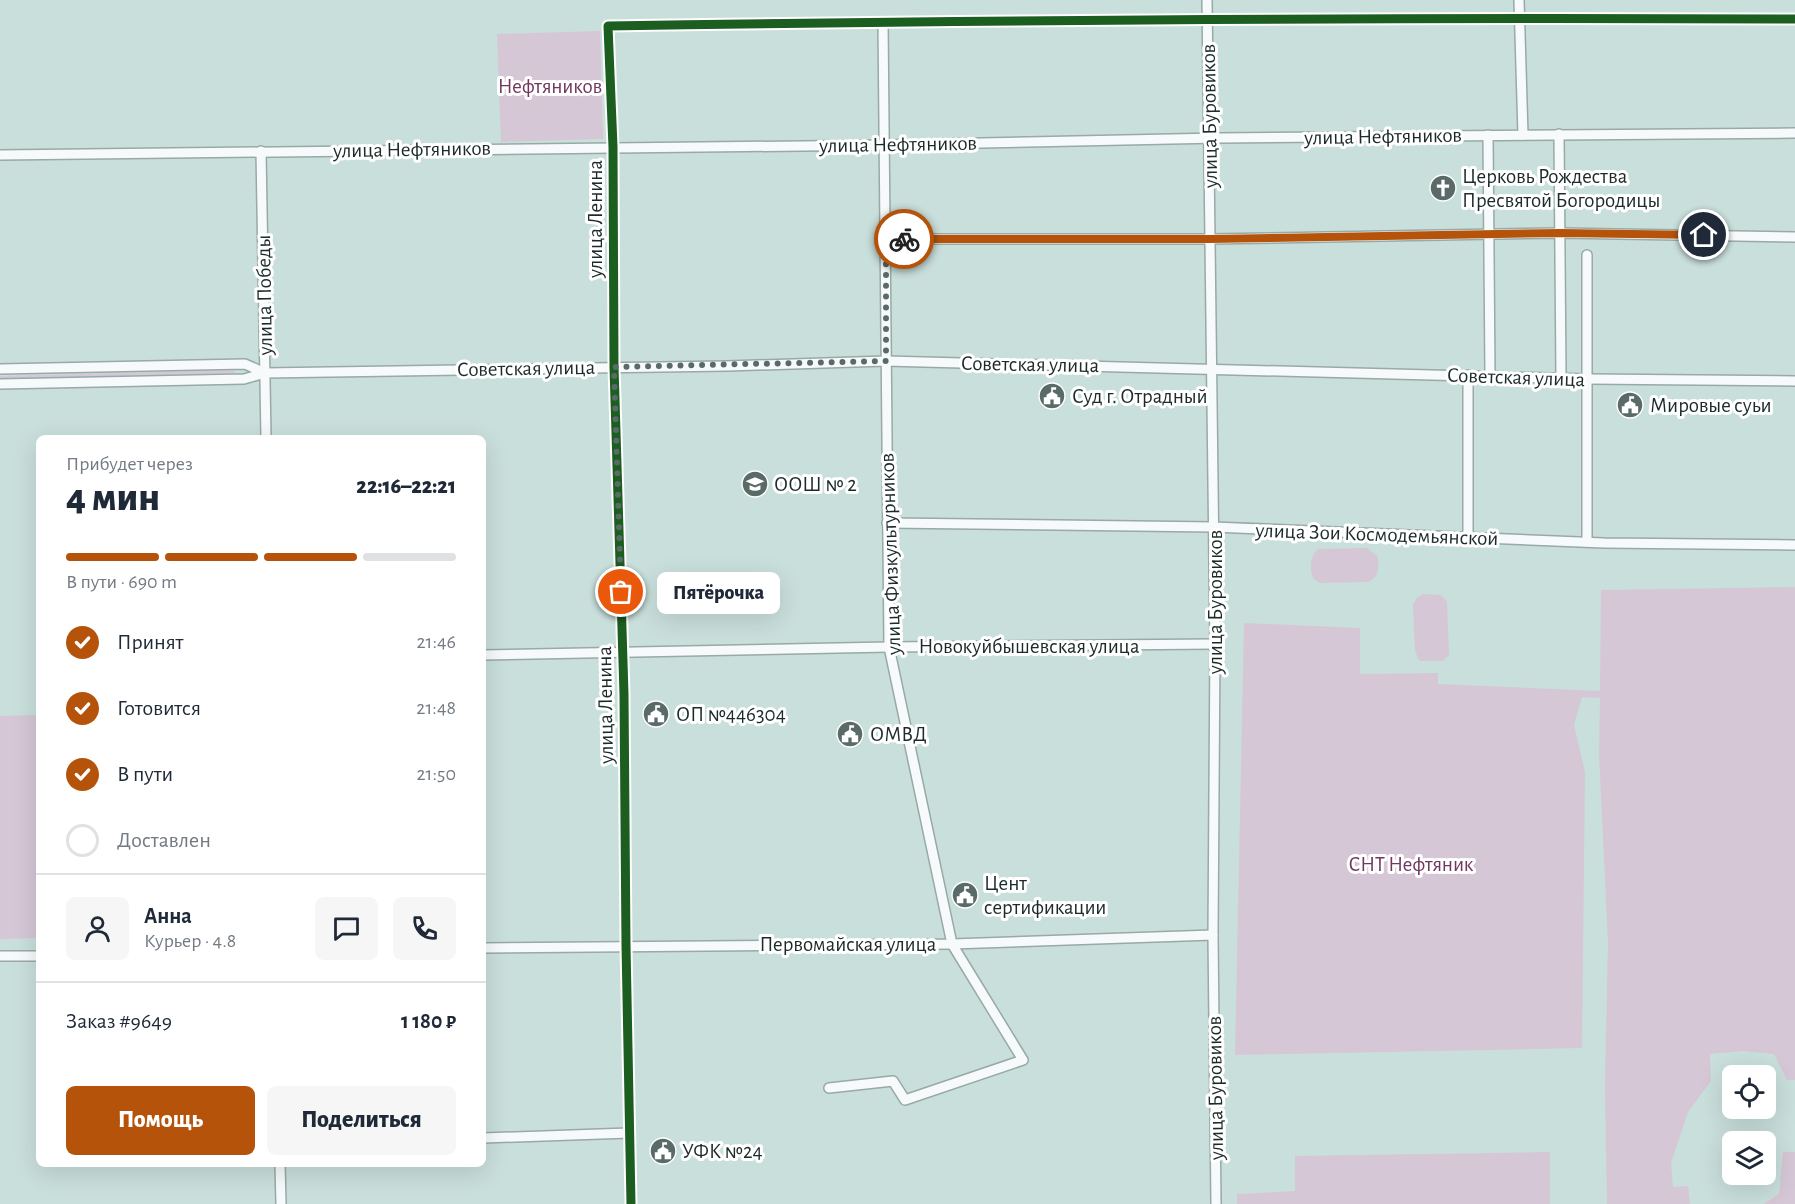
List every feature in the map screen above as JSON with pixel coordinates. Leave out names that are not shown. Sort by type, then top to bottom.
[{"type":"street","name":"улица Буровиков","points":[[1208,0],[1215,644],[1213,934],[1216,1204]]},
{"type":"street","points":[[1519,0],[1523,135]]},
{"type":"street","points":[[883,22],[1519,18],[1795,19]]},
{"type":"street","name":"улица Ленина","points":[[631,1204],[622,653],[614,367],[613,147],[608,26],[883,22]]},
{"type":"street","name":"улица Физкультурников","points":[[829,1088],[893,1081],[905,1100],[1023,1060],[952,944],[889,647],[883,22]]},
{"type":"street","name":"улица Нефтяников","points":[[0,155],[885,145],[1209,138],[1795,133]]},
{"type":"street","points":[[1559,134],[1561,378]]},
{"type":"street","points":[[1488,135],[1490,376]]},
{"type":"street","name":"улица Победы","points":[[261,151],[266,435]]},
{"type":"street","points":[[886,239],[1210,239],[1560,233],[1795,237]]},
{"type":"street","points":[[1587,255],[1589,379],[1587,542]]},
{"type":"street","name":"Советская улица","points":[[0,384],[244,379],[265,373],[886,361],[1589,379],[1795,381]]},
{"type":"street","name":"Советская улица","points":[[0,369],[245,364],[265,373]]},
{"type":"street","points":[[1468,375],[1468,537]]},
{"type":"street","name":"улица Зои Космодемьянской","points":[[887,523],[1214,527],[1587,542],[1795,545]]},
{"type":"street","name":"Новокуйбышевская улица","points":[[486,654],[1215,644]]},
{"type":"street","name":"Первомайская улица","points":[[486,948],[952,944],[1213,934]]},
{"type":"street","points":[[0,956],[36,956]]},
{"type":"street","points":[[486,1138],[629,1133]]},
{"type":"street","points":[[280,1167],[281,1204]]},
{"type":"green space","name":"Нефтяников","points":[[600,31],[603,139],[501,142],[497,34]]},
{"type":"green space","points":[[235,370],[235,373],[0,379],[0,376]]},
{"type":"green space","points":[[1367,548],[1378,557],[1377,572],[1371,580],[1319,583],[1313,578],[1311,563],[1318,549]]},
{"type":"green space","name":"СНТ Нефтяник","points":[[1795,587],[1795,1080],[1787,1080],[1774,1054],[1743,1051],[1710,1054],[1711,1081],[1688,1112],[1671,1163],[1673,1187],[1688,1186],[1690,1204],[1607,1204],[1605,1085],[1608,942],[1599,753],[1600,698],[1582,697],[1574,725],[1585,772],[1582,1048],[1235,1055],[1244,623],[1360,628],[1360,674],[1438,673],[1438,684],[1600,691],[1601,590]]},
{"type":"green space","points":[[1423,594],[1441,595],[1447,602],[1449,655],[1443,661],[1421,661],[1415,650],[1413,604]]},
{"type":"green space","points":[[36,715],[36,938],[0,939],[0,716]]},
{"type":"green space","points":[[1550,1152],[1550,1204],[1237,1204],[1237,1194],[1295,1191],[1295,1156]]},
{"type":"green space","points":[[1783,1152],[1795,1152],[1795,1204],[1764,1204],[1779,1194]]},
{"type":"cycle path","points":[[631,1204],[624,694],[614,367],[613,147],[608,26],[1498,18],[1795,19]]},
{"type":"way so far","points":[[621,592],[614,367],[886,361],[886,239],[904,239]]},
{"type":"place","name":"Церковь Рождества Пресвятой Богородицы","points":[[1443,188]]},
{"type":"place","name":"Суд г. Отрадный","points":[[1052,396]]},
{"type":"place","name":"Мировые суьи","points":[[1630,405]]},
{"type":"place","name":"ООШ № 2","points":[[755,484]]},
{"type":"place","name":"Пятёрочка","points":[[621,592]]},
{"type":"place","name":"ОП №446304","points":[[656,714]]},
{"type":"place","name":"ОМВД","points":[[850,734]]},
{"type":"place","name":"Цент сертификации","points":[[965,895]]},
{"type":"place","name":"УФК №24","points":[[663,1151]]},
{"type":"route","points":[[904,239],[1210,239],[1560,233],[1704,235]]}]
